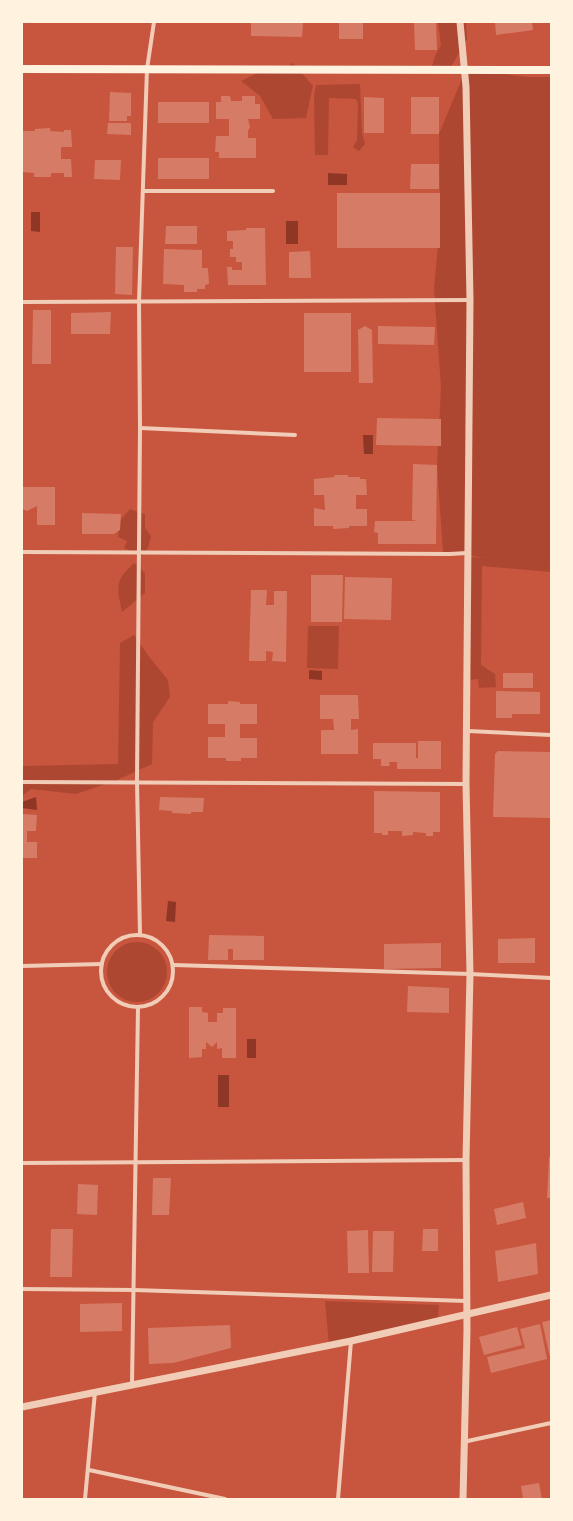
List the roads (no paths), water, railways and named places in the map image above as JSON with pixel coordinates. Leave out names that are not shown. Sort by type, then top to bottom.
[{"type":"main road","points":[[22,70],[551,70]]},
{"type":"street","points":[[140,935],[137,781],[140,428],[139,301],[147,69],[154,22]]},
{"type":"street","points":[[460,22],[466,69],[470,300],[468,731],[466,784],[470,974],[466,1160],[466,1313],[463,1499]]},
{"type":"street","points":[[143,191],[273,191]]},
{"type":"street","points":[[22,302],[470,300]]},
{"type":"street","points":[[140,428],[295,435]]},
{"type":"street","points":[[22,552],[468,553]]},
{"type":"street","points":[[468,731],[551,735]]},
{"type":"street","points":[[22,782],[137,781],[466,784]]},
{"type":"street","points":[[131,935],[140,935],[154,938],[163,945],[170,954],[174,965],[173,978],[161,999],[150,1005],[138,1008],[127,1006],[118,1002],[110,995],[104,986],[101,975],[105,954],[112,946],[121,939],[131,935]]},
{"type":"street","points":[[22,966],[102,964]]},
{"type":"street","points":[[174,965],[470,974],[551,978]]},
{"type":"street","points":[[132,1383],[138,1008]]},
{"type":"street","points":[[22,1163],[466,1160]]},
{"type":"street","points":[[22,1289],[134,1290],[466,1301]]},
{"type":"street","points":[[22,1407],[132,1383],[351,1341],[551,1294]]},
{"type":"street","points":[[338,1499],[351,1341]]},
{"type":"street","points":[[85,1499],[89,1470],[95,1392]]},
{"type":"street","points":[[463,1442],[551,1423]]},
{"type":"street","points":[[89,1470],[225,1499]]}]
